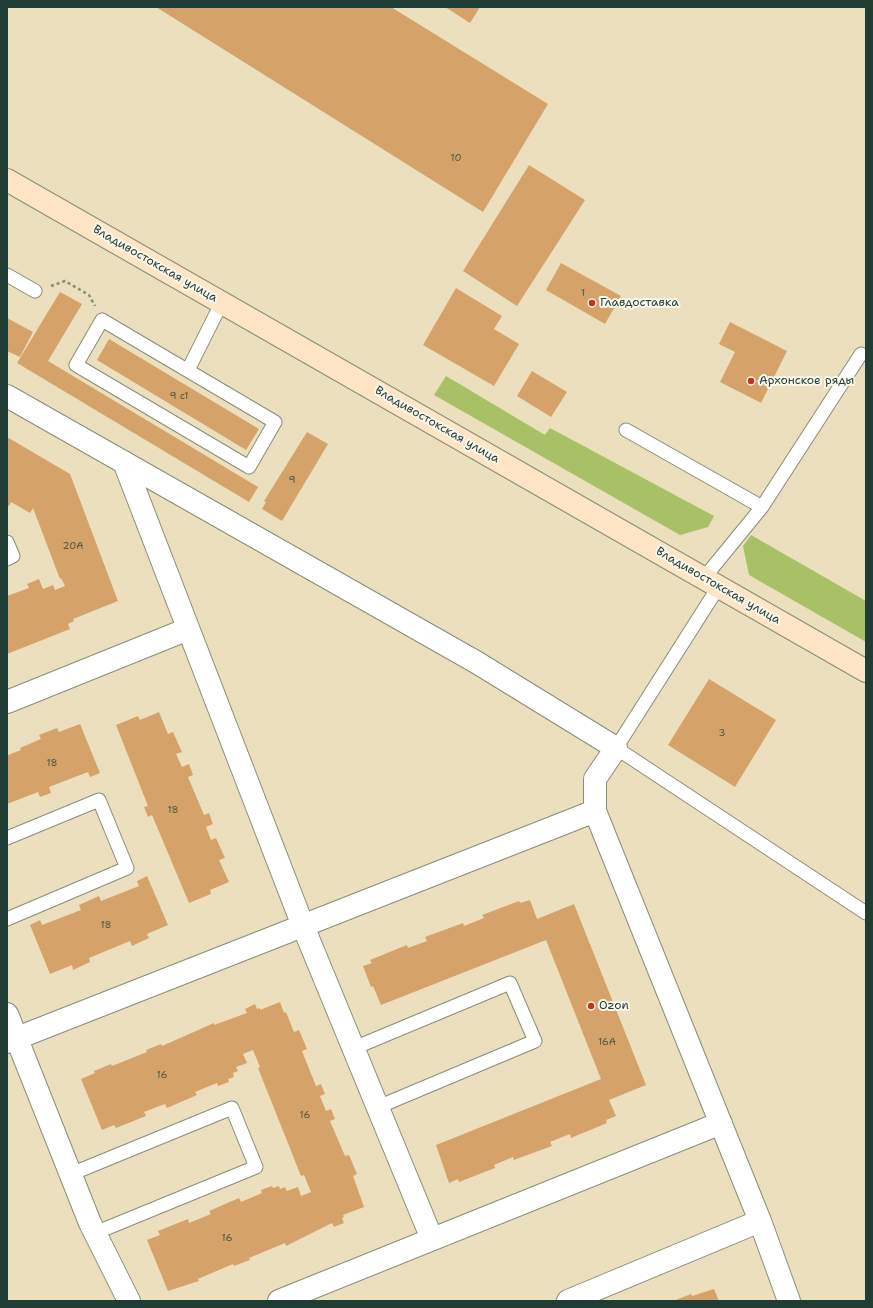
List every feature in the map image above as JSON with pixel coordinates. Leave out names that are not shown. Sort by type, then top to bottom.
[{"type":"main road","name":"Владивостокская улица","points":[[7,180],[866,671]]},
{"type":"street","points":[[7,396],[476,662],[616,748],[595,779],[595,811],[721,1123],[789,1301]]},
{"type":"street","points":[[124,462],[303,926],[432,1239]]},
{"type":"street","points":[[7,702],[188,629]]},
{"type":"street","points":[[12,1040],[595,811]]},
{"type":"street","points":[[7,1014],[12,1040],[96,1233],[129,1301]]},
{"type":"street","points":[[279,1301],[721,1123]]},
{"type":"street","points":[[568,1301],[760,1222]]},
{"type":"lane","points":[[7,275],[35,291]]},
{"type":"lane","points":[[188,370],[222,302]]},
{"type":"lane","points":[[102,320],[188,370],[276,422],[249,467],[76,365],[102,320]]},
{"type":"lane","points":[[861,354],[762,507],[711,582],[616,748],[866,913]]},
{"type":"lane","points":[[626,430],[762,507]]},
{"type":"lane","points":[[7,542],[13,556],[7,558]]},
{"type":"lane","points":[[7,838],[99,800],[127,868],[7,918]]},
{"type":"lane","points":[[354,1048],[510,983],[535,1041],[378,1107]]},
{"type":"lane","points":[[71,1174],[232,1108],[235,1115],[256,1167],[96,1233]]},
{"type":"path","points":[[35,291],[65,281],[89,294],[102,320]]},
{"type":"green space","points":[[446,376],[545,435],[550,428],[714,516],[708,527],[680,535],[434,395]]},
{"type":"green space","points":[[751,535],[866,601],[866,642],[749,575],[743,546]]},
{"type":"building","points":[[156,7],[391,7],[548,104],[483,212]]},
{"type":"building","points":[[445,7],[480,7],[470,23]]},
{"type":"building","points":[[529,165],[585,200],[517,306],[463,271]]},
{"type":"building","points":[[561,263],[621,296],[605,324],[546,290]]},
{"type":"building","points":[[456,288],[502,316],[494,329],[519,344],[494,386],[423,345]]},
{"type":"building","points":[[60,292],[82,304],[48,361],[258,487],[249,502],[17,363]]},
{"type":"building","points":[[7,318],[33,332],[20,357],[7,351]]},
{"type":"building","points":[[730,322],[787,351],[761,403],[720,382],[735,352],[719,344]]},
{"type":"building","points":[[109,339],[259,429],[246,450],[97,360]]},
{"type":"building","points":[[532,371],[567,392],[551,417],[517,396]]},
{"type":"building","points":[[307,432],[328,444],[282,521],[262,509],[266,502],[264,501]]},
{"type":"building","points":[[7,437],[70,474],[118,601],[73,619],[74,621],[68,624],[70,629],[7,654],[7,596],[29,588],[27,584],[39,579],[43,589],[53,585],[55,590],[65,586],[61,578],[60,579],[33,508],[30,513],[11,502],[9,506],[7,505]]},
{"type":"building","points":[[709,679],[776,720],[735,787],[668,745]]},
{"type":"building","points":[[159,712],[168,734],[173,732],[182,752],[176,754],[182,767],[189,764],[193,775],[188,777],[204,815],[209,813],[213,824],[206,827],[211,840],[216,838],[225,858],[219,860],[229,882],[210,890],[211,894],[189,903],[152,815],[148,817],[144,807],[148,806],[116,725],[138,716],[140,720]]},
{"type":"building","points":[[80,724],[100,773],[90,777],[88,772],[49,787],[51,793],[40,797],[38,792],[7,804],[7,752],[8,755],[21,750],[20,748],[41,739],[39,735],[57,728],[59,732]]},
{"type":"building","points":[[147,876],[168,925],[147,934],[149,938],[132,946],[130,941],[89,958],[90,962],[73,970],[72,965],[50,974],[30,925],[40,920],[42,925],[81,910],[79,905],[99,896],[101,901],[139,886],[137,881]]},
{"type":"building","points":[[530,900],[537,919],[574,904],[646,1085],[609,1100],[616,1116],[606,1120],[607,1123],[571,1138],[570,1134],[550,1142],[552,1146],[514,1160],[513,1157],[494,1165],[495,1168],[459,1182],[458,1179],[449,1183],[436,1145],[601,1079],[546,940],[381,1005],[373,986],[371,987],[363,966],[372,963],[370,960],[407,945],[408,948],[427,941],[425,937],[463,923],[464,926],[484,918],[482,915],[519,901],[520,903]]},
{"type":"building","points":[[280,1002],[284,1013],[286,1012],[294,1032],[299,1030],[307,1049],[302,1051],[316,1086],[321,1084],[325,1094],[320,1096],[326,1111],[331,1109],[335,1119],[330,1121],[345,1156],[349,1155],[357,1174],[353,1176],[364,1207],[343,1215],[344,1217],[342,1218],[344,1223],[334,1227],[332,1223],[286,1246],[285,1243],[249,1258],[250,1260],[234,1266],[233,1264],[198,1279],[199,1281],[168,1291],[147,1240],[160,1235],[158,1231],[188,1219],[189,1223],[211,1214],[209,1211],[239,1198],[241,1202],[262,1193],[261,1190],[272,1186],[273,1188],[279,1186],[280,1189],[285,1187],[287,1191],[298,1187],[301,1196],[311,1192],[304,1175],[301,1176],[258,1068],[260,1067],[253,1050],[243,1054],[247,1063],[236,1067],[238,1071],[233,1073],[234,1077],[228,1079],[229,1082],[218,1086],[217,1083],[195,1092],[197,1095],[167,1108],[165,1104],[144,1112],[146,1116],[116,1128],[114,1125],[102,1130],[81,1079],[95,1073],[94,1071],[111,1064],[112,1066],[147,1052],[146,1050],[161,1044],[162,1046],[214,1023],[214,1025],[247,1013],[245,1009],[255,1004],[257,1009],[260,1008],[260,1010]]},
{"type":"building","points":[[714,1289],[719,1301],[673,1301],[691,1294],[692,1296]]},
{"type":"place","name":"Главдоставка","points":[[592,303]]},
{"type":"place","name":"Архонское ряды","points":[[751,381]]},
{"type":"place","name":"Ozon","points":[[591,1006]]}]
